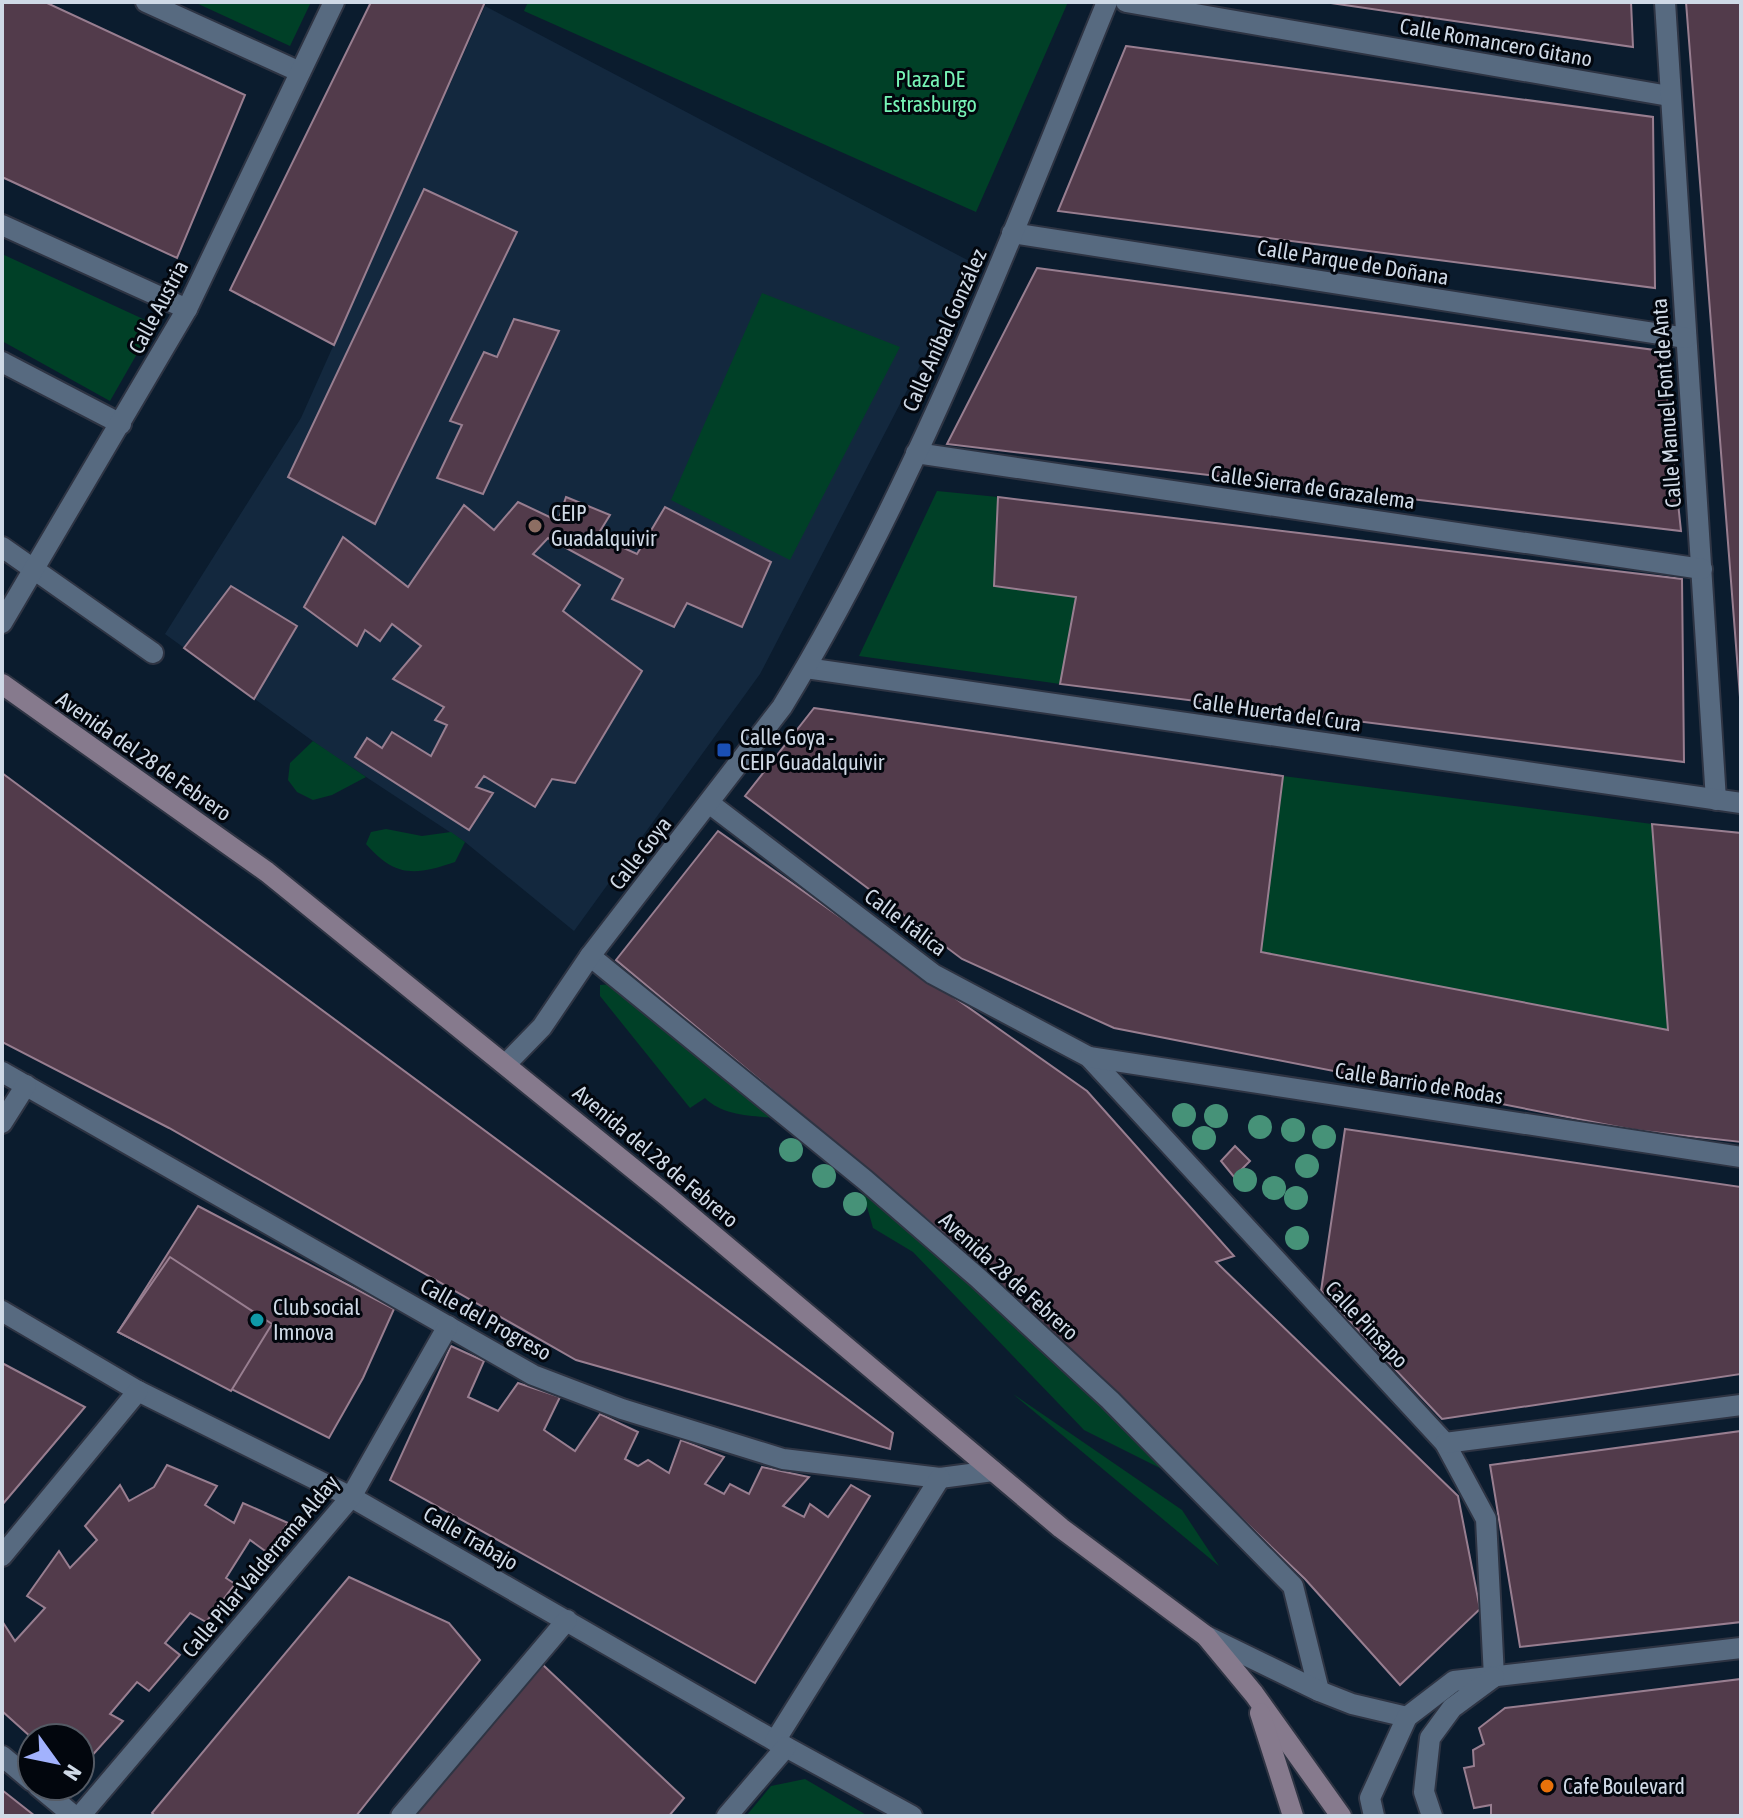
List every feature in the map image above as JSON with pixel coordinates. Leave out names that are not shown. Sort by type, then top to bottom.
[{"type":"main road","name":"Avenida del 28 de Febrero","points":[[2,684],[267,872],[506,1064],[1061,1528],[1206,1636],[1254,1694]]},
{"type":"main road","points":[[1254,1694],[1293,1816]]},
{"type":"main road","points":[[1254,1694],[1341,1816]]},
{"type":"street","points":[[146,2],[300,72]]},
{"type":"street","name":"Calle Austria","points":[[2,623],[187,309],[334,2]]},
{"type":"street","name":"Calle Aníbal González","points":[[806,668],[916,453],[1012,233],[1107,2]]},
{"type":"street","name":"Calle Romancero Gitano","points":[[1126,2],[1669,96]]},
{"type":"street","name":"Calle Manuel Font de Anta","points":[[1665,2],[1716,800]]},
{"type":"street","points":[[2,225],[187,309]]},
{"type":"street","name":"Calle Parque de Doñana","points":[[1012,233],[1686,338]]},
{"type":"street","points":[[2,362],[121,424]]},
{"type":"street","name":"Calle Sierra de Grazalema","points":[[916,453],[1702,569]]},
{"type":"street","points":[[2,547],[153,653]]},
{"type":"street","name":"Calle Huerta del Cura","points":[[806,668],[1741,803]]},
{"type":"street","name":"Calle Goya","points":[[506,1064],[542,1027],[590,956],[782,707],[806,668]]},
{"type":"street","name":"Calle Itálica","points":[[709,803],[933,974],[1089,1057]]},
{"type":"street","name":"Avenida 28 de Febrero","points":[[590,956],[865,1180],[977,1277],[1110,1400],[1293,1586],[1319,1691]]},
{"type":"street","name":"Calle Barrio de Rodas","points":[[1089,1057],[1741,1157]]},
{"type":"street","name":"Calle Pinsapo","points":[[1089,1057],[1445,1443],[1486,1519],[1494,1677]]},
{"type":"street","name":"Calle del Progreso","points":[[2,1072],[533,1375],[622,1409],[783,1459],[940,1478],[993,1471]]},
{"type":"street","points":[[2,1123],[26,1085]]},
{"type":"street","name":"Calle Trabajo","points":[[2,1311],[138,1391],[351,1497],[912,1816]]},
{"type":"street","name":"Calle Pilar Valderrama Alday","points":[[80,1816],[351,1497],[448,1326]]},
{"type":"street","points":[[2,1556],[138,1391]]},
{"type":"street","points":[[1445,1443],[1741,1405]]},
{"type":"street","points":[[727,1816],[781,1744],[940,1478]]},
{"type":"street","points":[[401,1816],[567,1620]]},
{"type":"street","points":[[1206,1636],[1319,1691],[1352,1704],[1407,1717]]},
{"type":"street","points":[[1374,1816],[1370,1798],[1407,1717],[1454,1681],[1741,1648]]},
{"type":"street","points":[[1432,1816],[1424,1792],[1430,1738],[1452,1708],[1494,1677]]},
{"type":"street","points":[[57,1802],[74,1816]]},
{"type":"shaded area","name":"CEIP Guadalquivir","points":[[485,6],[973,263],[760,674],[574,931],[465,842],[328,752],[165,634],[301,418]]},
{"type":"green space","points":[[194,2],[311,2],[290,46]]},
{"type":"green space","name":"Plaza DE Estrasburgo","points":[[528,2],[1068,2],[976,212],[524,11]]},
{"type":"green space","points":[[2,254],[154,324],[110,401],[2,341]]},
{"type":"green space","points":[[762,293],[900,347],[790,560],[671,500]]},
{"type":"green space","points":[[937,491],[998,497],[994,586],[1076,597],[1060,684],[859,656]]},
{"type":"green space","points":[[313,741],[366,777],[332,795],[313,800],[297,792],[288,780],[290,763]]},
{"type":"green space","points":[[1283,776],[1652,824],[1668,1030],[1261,952]]},
{"type":"green space","points":[[386,829],[422,836],[451,832],[465,842],[455,862],[428,870],[406,871],[386,863],[366,844],[371,832]]},
{"type":"green space","points":[[614,984],[777,1118],[729,1112],[705,1098],[690,1108],[600,996],[600,985]]},
{"type":"green space","points":[[862,1189],[1017,1325],[1170,1473],[1084,1430],[913,1252],[873,1228]]},
{"type":"green space","points":[[1013,1394],[1182,1510],[1219,1566]]},
{"type":"green space","points":[[805,1779],[868,1816],[746,1816],[771,1786]]},
{"type":"building","points":[[2,2],[45,2],[245,95],[177,258],[2,177]]},
{"type":"building","points":[[371,2],[485,2],[334,345],[230,290]]},
{"type":"building","points":[[1324,2],[1631,2],[1633,47]]},
{"type":"building","points":[[1686,2],[1741,2],[1741,710]]},
{"type":"building","points":[[1126,46],[1653,117],[1655,288],[1058,211]]},
{"type":"building","points":[[424,189],[517,232],[375,524],[288,477]]},
{"type":"building","points":[[1037,268],[1662,351],[1681,531],[947,444]]},
{"type":"building","points":[[514,319],[559,331],[483,494],[437,478],[462,425],[450,421],[484,352],[497,357]]},
{"type":"building","points":[[566,497],[610,515],[597,536],[637,554],[665,507],[771,562],[742,627],[687,603],[674,627],[612,599],[623,579],[548,538],[533,554],[580,585],[563,611],[642,671],[575,783],[552,779],[535,807],[484,776],[476,787],[493,793],[469,830],[355,757],[367,738],[382,748],[392,732],[431,756],[447,725],[435,720],[444,707],[393,679],[421,646],[392,624],[380,641],[365,630],[357,646],[304,607],[343,537],[408,587],[464,505],[494,530],[518,502],[558,521]]},
{"type":"building","points":[[998,497],[1682,579],[1684,762],[1060,684],[1076,597],[994,586]]},
{"type":"building","points":[[231,586],[297,626],[254,699],[184,648]]},
{"type":"building","points":[[814,708],[1283,776],[1261,952],[1668,1030],[1652,824],[1741,833],[1741,1142],[1634,1130],[1114,1028],[962,959],[745,796]]},
{"type":"building","points":[[2,773],[893,1433],[890,1449],[576,1360],[169,1128],[2,1042]]},
{"type":"building","points":[[718,831],[1087,1091],[1234,1256],[1216,1262],[1458,1496],[1480,1609],[1400,1685],[1305,1579],[943,1233],[616,960]]},
{"type":"building","points":[[1345,1129],[1741,1187],[1741,1374],[1442,1419],[1321,1291]]},
{"type":"building","points":[[1235,1146],[1250,1161],[1234,1177],[1221,1161]]},
{"type":"building","name":"Club social Imnova","points":[[198,1206],[394,1309],[363,1378],[329,1438],[118,1332]]},
{"type":"building","points":[[170,1257],[272,1324],[231,1391],[118,1332]]},
{"type":"building","points":[[451,1346],[484,1361],[468,1397],[498,1411],[518,1383],[560,1397],[544,1430],[575,1451],[600,1414],[638,1432],[625,1459],[638,1466],[648,1460],[669,1473],[681,1440],[724,1457],[705,1484],[724,1494],[730,1484],[749,1494],[762,1467],[809,1477],[783,1506],[804,1517],[810,1504],[828,1517],[851,1485],[870,1496],[755,1683],[390,1480]]},
{"type":"building","points":[[2,1363],[85,1407],[2,1505]]},
{"type":"building","points":[[1741,1431],[1741,1622],[1520,1647],[1490,1465]]},
{"type":"building","points":[[167,1465],[217,1486],[205,1505],[234,1523],[243,1503],[288,1523],[268,1553],[250,1540],[226,1578],[235,1584],[206,1622],[190,1613],[165,1643],[180,1655],[149,1691],[137,1682],[110,1714],[123,1721],[96,1751],[96,1722],[16,1724],[2,1711],[2,1627],[4,1624],[15,1641],[45,1608],[27,1596],[59,1551],[70,1568],[97,1540],[85,1526],[120,1485],[129,1501],[154,1487]]},
{"type":"building","points":[[349,1577],[449,1623],[480,1660],[356,1816],[155,1816],[152,1813]]},
{"type":"building","points":[[543,1665],[684,1798],[669,1816],[411,1816]]},
{"type":"building","points":[[1741,1679],[1741,1816],[1491,1816],[1491,1805],[1474,1808],[1464,1768],[1474,1766],[1473,1750],[1484,1744],[1479,1728],[1505,1708]]},
{"type":"building","points":[[2,1790],[35,1816],[2,1816]]},
{"type":"place","name":"CEIP Guadalquivir","points":[[535,526]]},
{"type":"place","name":"Calle Goya - CEIP Guadalquivir","points":[[724,750]]},
{"type":"place","name":"Club social Imnova","points":[[257,1320]]},
{"type":"place","name":"Cafe Boulevard","points":[[1547,1786]]}]
